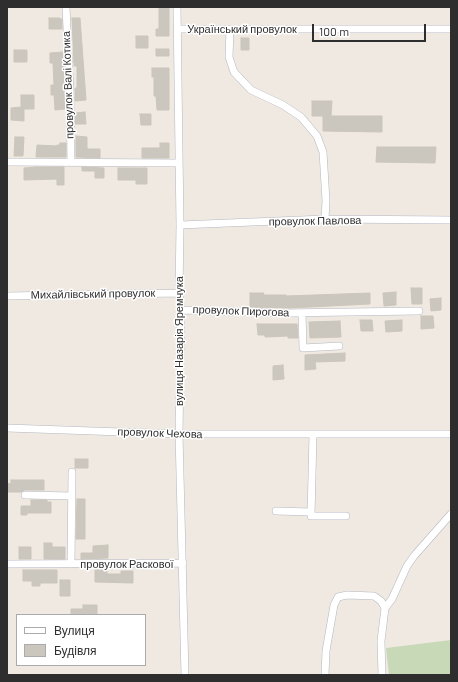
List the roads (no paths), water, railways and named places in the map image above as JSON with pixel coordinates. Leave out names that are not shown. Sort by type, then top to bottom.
[{"type":"street","name":"провулок Валі Котика","points":[[66,7],[70,92],[71,162]]},
{"type":"street","name":"вулиця Назарія Яремчука","points":[[177,7],[180,225],[179,293],[181,310],[179,434],[185,675]]},
{"type":"street","name":"Український провулок","points":[[178,29],[451,29]]},
{"type":"street","points":[[230,30],[229,57],[234,72],[251,90],[301,117],[317,136],[323,152],[326,201],[325,219]]},
{"type":"street","points":[[7,162],[179,163]]},
{"type":"street","name":"провулок Павлова","points":[[180,225],[325,219],[451,220]]},
{"type":"street","name":"Михайлівський провулок","points":[[7,296],[179,293]]},
{"type":"street","name":"провулок Пирогова","points":[[181,310],[302,313],[419,311]]},
{"type":"street","name":"провулок Пирогова","points":[[302,313],[303,348],[339,346]]},
{"type":"street","name":"провулок Чехова","points":[[7,428],[179,434],[451,434]]},
{"type":"street","points":[[313,434],[311,516],[346,516]]},
{"type":"street","name":"провулок Раскової","points":[[71,564],[72,472]]},
{"type":"street","points":[[25,495],[72,496]]},
{"type":"street","points":[[276,511],[311,512]]},
{"type":"street","points":[[382,675],[381,641],[385,608],[392,599],[407,566],[414,556],[451,514]]},
{"type":"street","name":"провулок Раскової","points":[[7,564],[183,564]]},
{"type":"street","points":[[325,675],[326,651],[334,605],[338,597],[347,595],[374,596],[381,601],[385,608]]}]
